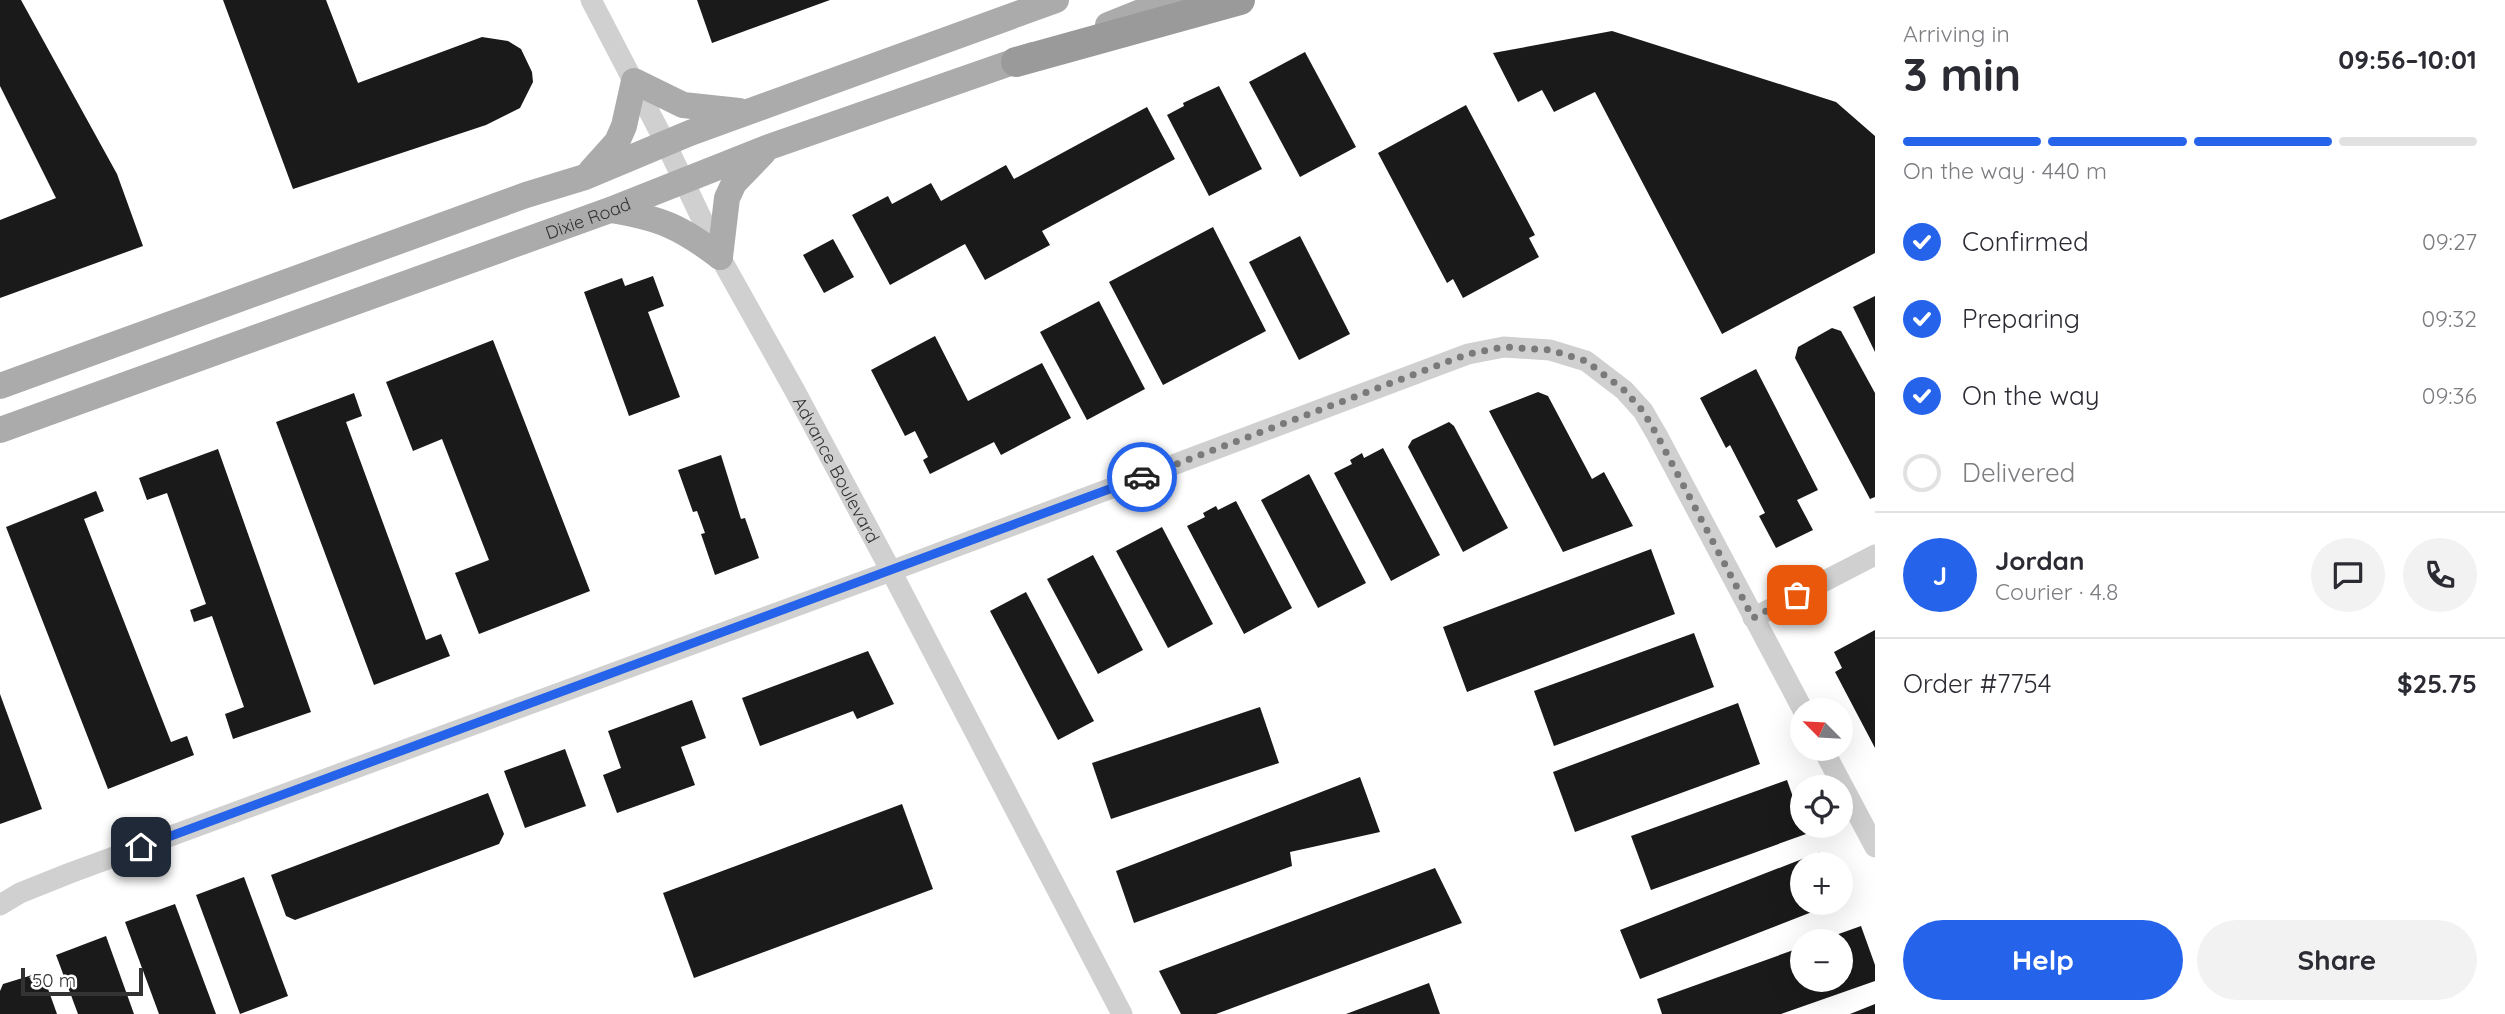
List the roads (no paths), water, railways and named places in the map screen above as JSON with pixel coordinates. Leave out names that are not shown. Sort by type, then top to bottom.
[{"type":"highway","points":[[1016,61],[1240,0]]},
{"type":"main road","name":"Dixie Road","points":[[0,430],[610,210],[769,147],[1016,61],[1171,0]]},
{"type":"main road","points":[[0,386],[514,199],[585,177],[1041,3]]},
{"type":"main road","points":[[585,177],[617,142],[624,126],[634,81],[683,106],[753,111]]},
{"type":"main road","points":[[720,257],[727,198],[734,183],[769,147]]},
{"type":"main road","points":[[610,210],[649,216],[669,223],[691,235],[720,257]]},
{"type":"street","name":"Advance Boulevard","points":[[591,0],[666,144],[720,257],[891,571],[1122,1014]]},
{"type":"street","points":[[0,905],[20,893],[70,873],[891,571],[1468,354],[1504,347],[1550,350],[1586,361],[1624,390],[1643,411],[1796,698]]},
{"type":"street","points":[[1753,618],[1875,555]]},
{"type":"street","points":[[1829,761],[1875,848]]}]
